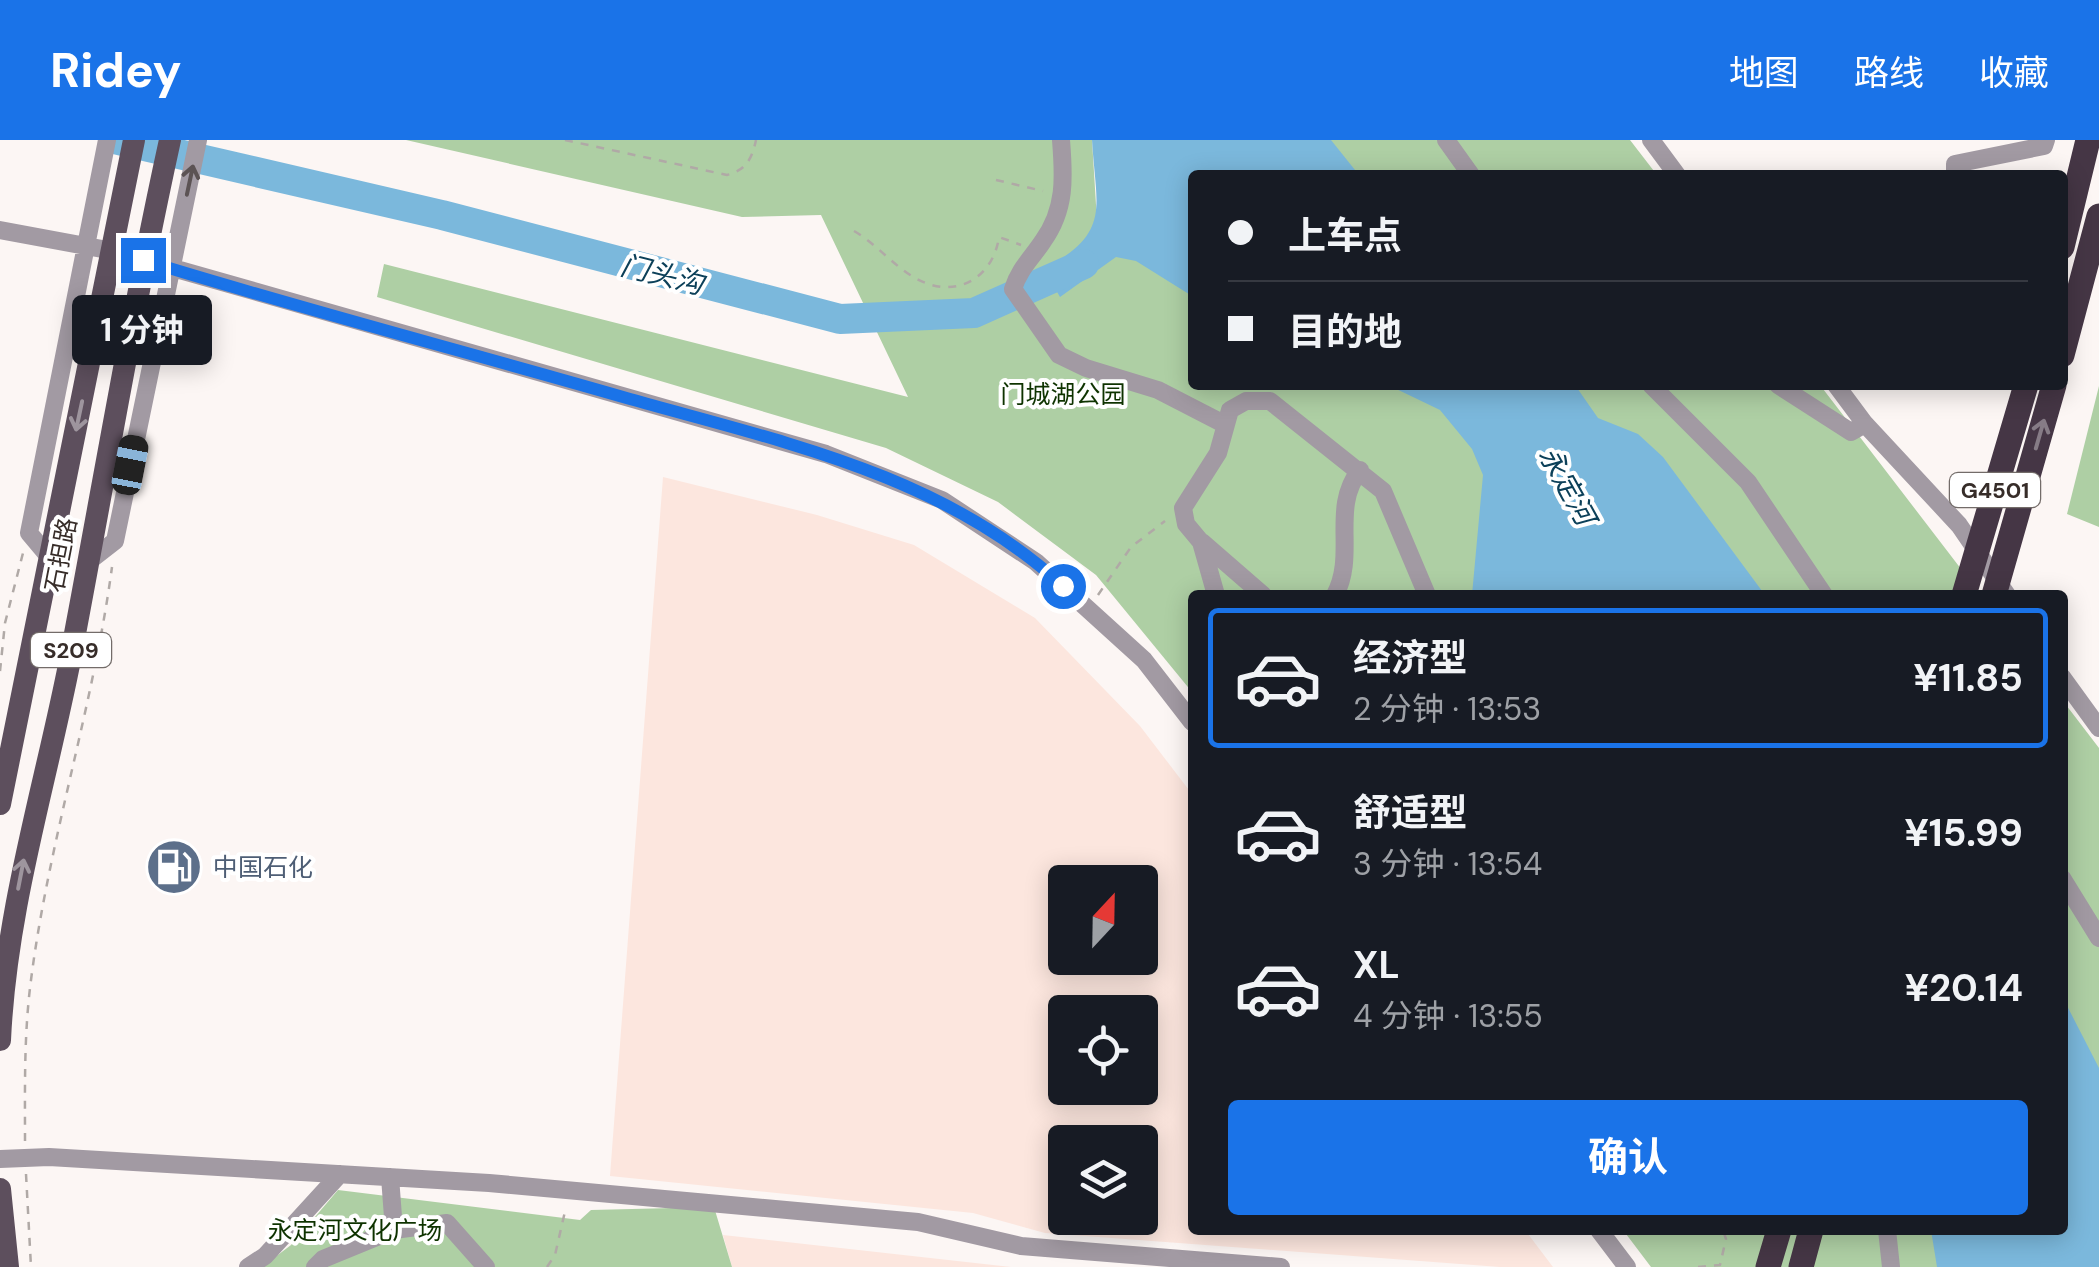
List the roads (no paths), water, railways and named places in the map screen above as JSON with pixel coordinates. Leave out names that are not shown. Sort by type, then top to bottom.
[{"type":"highway","points":[[2068,222],[2088,140]]},
{"type":"highway","points":[[2068,332],[2099,216]]},
{"type":"highway","name":"G4501","points":[[1965,590],[2025,390]]},
{"type":"highway","name":"G4501","points":[[1995,590],[2053,390]]},
{"type":"highway","points":[[1768,1267],[1777,1235]]},
{"type":"highway","points":[[1801,1267],[1811,1235]]},
{"type":"main road","name":"石担路","points":[[0,804],[134,140]]},
{"type":"main road","name":"石担路","points":[[0,1040],[14,911],[88,562],[143,260],[170,140]]},
{"type":"main road","points":[[0,1190],[8,1267]]},
{"type":"street","points":[[50,558],[30,532],[72,324],[83,246],[107,140]]},
{"type":"street","points":[[88,562],[115,541],[198,140]]},
{"type":"street","points":[[1061,140],[1064,196],[1013,289],[1059,354],[1086,368],[1158,390],[1224,424]]},
{"type":"street","points":[[1446,140],[1468,170]]},
{"type":"street","points":[[1651,140],[1674,170]]},
{"type":"street","points":[[1954,170],[1955,164],[2044,146],[2046,140]]},
{"type":"street","points":[[0,230],[143,260],[826,454],[942,500],[1036,562],[1144,660],[1188,717]]},
{"type":"street","points":[[1656,390],[1748,482],[1821,590]]},
{"type":"street","points":[[1786,390],[1851,432],[1865,424]]},
{"type":"street","points":[[1840,390],[1865,424],[1960,525],[2005,590]]},
{"type":"street","points":[[1258,590],[1202,542],[1186,524],[1183,508],[1218,453],[1230,410],[1246,401],[1270,401],[1383,491],[1425,590]]},
{"type":"street","points":[[1337,590],[1344,574],[1346,489],[1360,470]]},
{"type":"street","points":[[1202,542],[1215,590]]},
{"type":"street","points":[[2068,684],[2099,728]]},
{"type":"street","points":[[2068,888],[2099,938]]},
{"type":"street","points":[[0,1158],[340,1174],[570,1190],[918,1222],[1022,1246],[1280,1267]]},
{"type":"street","points":[[248,1267],[265,1256],[340,1174]]},
{"type":"street","points":[[390,1177],[394,1230]]},
{"type":"street","points":[[314,1267],[323,1259],[394,1230],[447,1223],[486,1267]]},
{"type":"street","points":[[1602,1235],[1627,1267]]},
{"type":"street","points":[[1888,1235],[1891,1267]]},
{"type":"water","points":[[1092,140],[1331,140],[1355,170],[1188,170],[1188,294],[1136,261],[1116,257],[1060,297],[1044,269],[1081,243],[1095,216]]},
{"type":"water","name":"永定河","points":[[1398,390],[1578,390],[1598,418],[1638,434],[1663,457],[1761,590],[1472,590],[1483,475],[1472,449],[1440,410]]},
{"type":"water","points":[[2068,1008],[2099,1068],[2099,1267],[1937,1267],[1932,1235],[2068,1235]]},
{"type":"waterway","name":"门头沟","points":[[118,140],[442,215],[840,319],[974,313],[1084,264]]},
{"type":"place","name":"中国石化","points":[[174,867]]},
{"type":"park label","name":"门城湖公园","points":[[1063,394]]},
{"type":"park label","name":"永定河文化广场","points":[[355,1230]]}]
